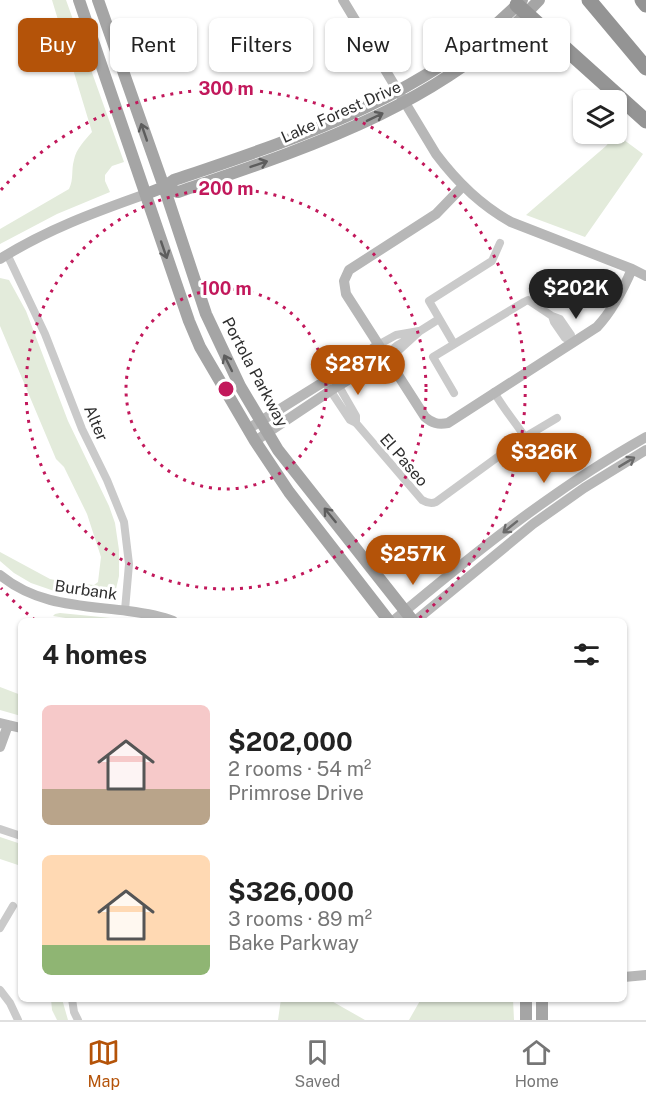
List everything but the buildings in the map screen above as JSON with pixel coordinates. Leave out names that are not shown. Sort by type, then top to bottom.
[{"type":"highway","points":[[589,0],[646,68]]},
{"type":"highway","points":[[642,0],[646,5]]},
{"type":"highway","points":[[522,6],[646,121]]},
{"type":"main road","name":"Portola Parkway","points":[[79,0],[189,321],[200,347],[255,441],[289,492],[387,618]]},
{"type":"main road","name":"Portola Parkway","points":[[98,0],[206,314],[240,386],[278,450],[411,618]]},
{"type":"main road","points":[[344,0],[436,154],[463,186],[484,205],[511,222],[646,276]]},
{"type":"main road","name":"Lake Forest Drive","points":[[3,256],[79,218],[164,187],[174,180],[298,137],[345,117],[421,80],[522,6],[539,0]]},
{"type":"main road","name":"Lake Forest Drive","points":[[164,187],[178,192],[273,159],[346,131],[405,102],[448,76],[494,43],[522,6]]},
{"type":"main road","points":[[463,186],[436,214],[349,270],[344,281],[346,294],[378,345],[425,417],[435,423],[447,423],[571,341],[597,327],[618,298],[632,269]]},
{"type":"main road","points":[[255,441],[331,384],[378,345]]},
{"type":"main road","points":[[248,429],[386,357]]},
{"type":"main road","points":[[411,618],[530,511],[646,437]]},
{"type":"main road","points":[[411,618],[533,524],[584,488],[646,450]]},
{"type":"main road","points":[[533,524],[541,513],[579,478]]},
{"type":"main road","name":"Burbank","points":[[0,575],[26,592],[50,601],[125,610],[163,618]]},
{"type":"main road","points":[[0,747],[4,724]]},
{"type":"main road","points":[[627,977],[646,975]]},
{"type":"main road","points":[[526,1002],[526,1020]]},
{"type":"main road","points":[[542,1002],[542,1020]]},
{"type":"street","points":[[454,344],[429,301],[492,261],[500,243]]},
{"type":"street","name":"Alter","points":[[3,256],[45,334],[82,429],[124,522],[129,564],[125,610]]},
{"type":"street","points":[[454,393],[433,357],[528,300],[552,316],[565,338],[571,341]]},
{"type":"street","points":[[386,357],[397,352],[420,331],[439,319]]},
{"type":"street","points":[[378,345],[396,335],[420,331]]},
{"type":"street","name":"El Paseo","points":[[331,384],[350,420],[356,423],[422,500],[431,504],[525,437],[557,418]]},
{"type":"street","points":[[496,391],[525,437]]},
{"type":"street","points":[[0,829],[18,835]]},
{"type":"street","points":[[0,928],[14,906]]},
{"type":"street","points":[[0,990],[10,1003],[18,1020]]},
{"type":"street","points":[[72,1002],[78,1020]]},
{"type":"green space","points":[[52,0],[66,0],[72,18],[57,18]]},
{"type":"green space","points":[[74,72],[92,72],[124,162],[112,166],[105,175],[110,192],[57,214],[0,244],[0,229],[69,189],[75,156],[92,132]]},
{"type":"green space","points":[[627,142],[643,154],[585,237],[526,215],[608,144],[627,144]]},
{"type":"green space","points":[[0,278],[9,280],[26,311],[68,421],[115,523],[119,550],[119,576],[113,595],[106,599],[69,595],[31,583],[0,561],[0,552],[50,579],[94,585],[98,582],[101,557],[87,514],[64,467],[56,459],[0,326]]},
{"type":"green space","points":[[55,614],[111,618],[66,618],[53,616]]},
{"type":"green space","points":[[0,687],[18,694],[18,715],[0,710]]},
{"type":"green space","points":[[0,837],[18,843],[18,865],[0,859]]},
{"type":"green space","points":[[51,1002],[63,1002],[68,1020],[57,1020]]},
{"type":"green space","points":[[281,1002],[333,1002],[365,1020],[278,1020]]},
{"type":"green space","points":[[419,1002],[513,1002],[514,1020],[409,1020]]}]
